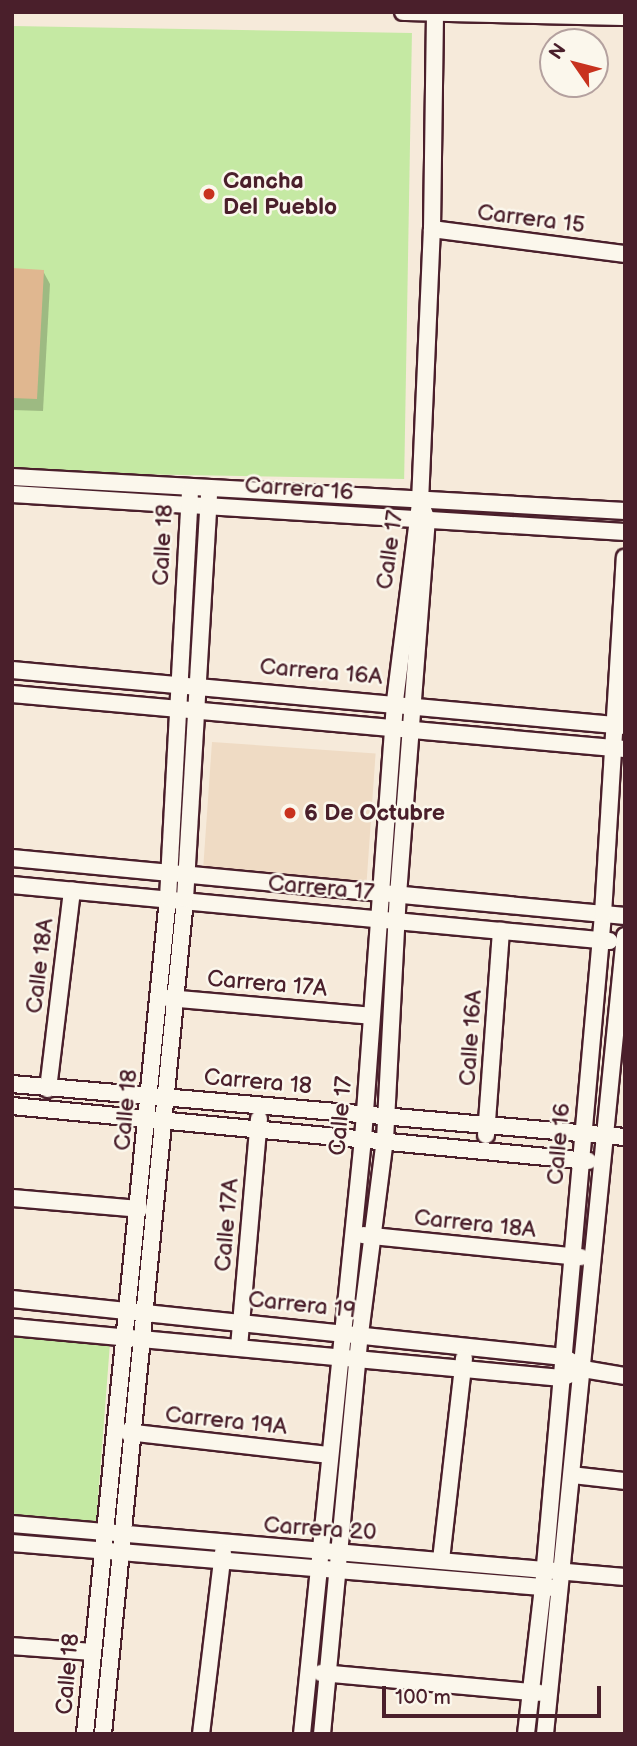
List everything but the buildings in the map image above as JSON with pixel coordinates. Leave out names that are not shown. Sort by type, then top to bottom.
[{"type":"street","points":[[403,12],[625,17]]},
{"type":"street","name":"Calle 17","points":[[322,1734],[341,1573],[360,1334],[385,1140],[398,895],[414,703],[432,229],[434,13]]},
{"type":"street","name":"Carrera 15","points":[[432,229],[625,254]]},
{"type":"street","name":"Carrera 16","points":[[12,477],[188,497]]},
{"type":"street","name":"Carrera 16","points":[[12,494],[420,502],[625,511]]},
{"type":"street","name":"Calle 18","points":[[103,1734],[145,1338],[157,1096],[167,998],[185,900],[177,875],[179,683],[188,497]]},
{"type":"street","name":"Carrera 16","points":[[208,498],[421,520],[625,532]]},
{"type":"street","name":"Calle 18","points":[[167,998],[167,898],[177,875],[198,712],[208,498]]},
{"type":"street","name":"Calle 17","points":[[302,1734],[351,1233],[363,1139],[392,728],[421,520]]},
{"type":"street","name":"Calle 16","points":[[545,1734],[552,1588],[544,1570],[619,749],[625,558]]},
{"type":"street","name":"Carrera 16A","points":[[12,670],[395,701],[619,725]]},
{"type":"street","points":[[12,694],[619,749]]},
{"type":"street","name":"Carrera 17","points":[[12,858],[625,916]]},
{"type":"street","name":"Carrera 17","points":[[12,885],[377,916],[625,942]]},
{"type":"street","name":"Calle 18A","points":[[48,1089],[72,890]]},
{"type":"street","name":"Calle 16A","points":[[484,1148],[501,931]]},
{"type":"street","name":"Calle 16","points":[[526,1734],[530,1692],[552,1588],[562,1572],[604,1161],[620,1042],[625,936]]},
{"type":"street","name":"Carrera 17A","points":[[167,998],[371,1016]]},
{"type":"street","name":"Carrera 18","points":[[12,1084],[625,1137]]},
{"type":"street","name":"Carrera 18","points":[[12,1106],[156,1117],[259,1130],[484,1148],[604,1161]]},
{"type":"street","name":"Calle 17A","points":[[239,1347],[259,1106]]},
{"type":"street","name":"Calle 18","points":[[85,1734],[104,1532],[117,1432],[127,1309],[156,1117]]},
{"type":"street","points":[[12,1198],[140,1209]]},
{"type":"street","name":"Carrera 18A","points":[[351,1233],[594,1258]]},
{"type":"street","name":"Carrera 19","points":[[12,1299],[564,1357],[583,1369],[625,1376]]},
{"type":"street","name":"Carrera 19","points":[[12,1327],[462,1366],[562,1378]]},
{"type":"street","points":[[441,1560],[466,1346]]},
{"type":"street","points":[[562,1378],[583,1369]]},
{"type":"street","name":"Carrera 19A","points":[[117,1432],[329,1455]]},
{"type":"street","points":[[572,1475],[625,1481]]},
{"type":"street","name":"Carrera 20","points":[[12,1524],[224,1545],[441,1560],[625,1577]]},
{"type":"street","name":"Carrera 20","points":[[12,1543],[341,1573],[552,1588]]},
{"type":"street","points":[[201,1734],[224,1545]]},
{"type":"street","points":[[12,1646],[92,1652]]},
{"type":"street","points":[[308,1672],[549,1694]]},
{"type":"shaded area","name":"6 De Octubre","points":[[212,742],[376,753],[366,884],[203,873]]},
{"type":"green space","points":[[12,26],[412,33],[404,479],[12,472]]},
{"type":"green space","points":[[12,1336],[110,1343],[96,1525],[12,1519]]},
{"type":"place","name":"Cancha Del Pueblo","points":[[209,194]]},
{"type":"place","name":"6 De Octubre","points":[[290,813]]}]
